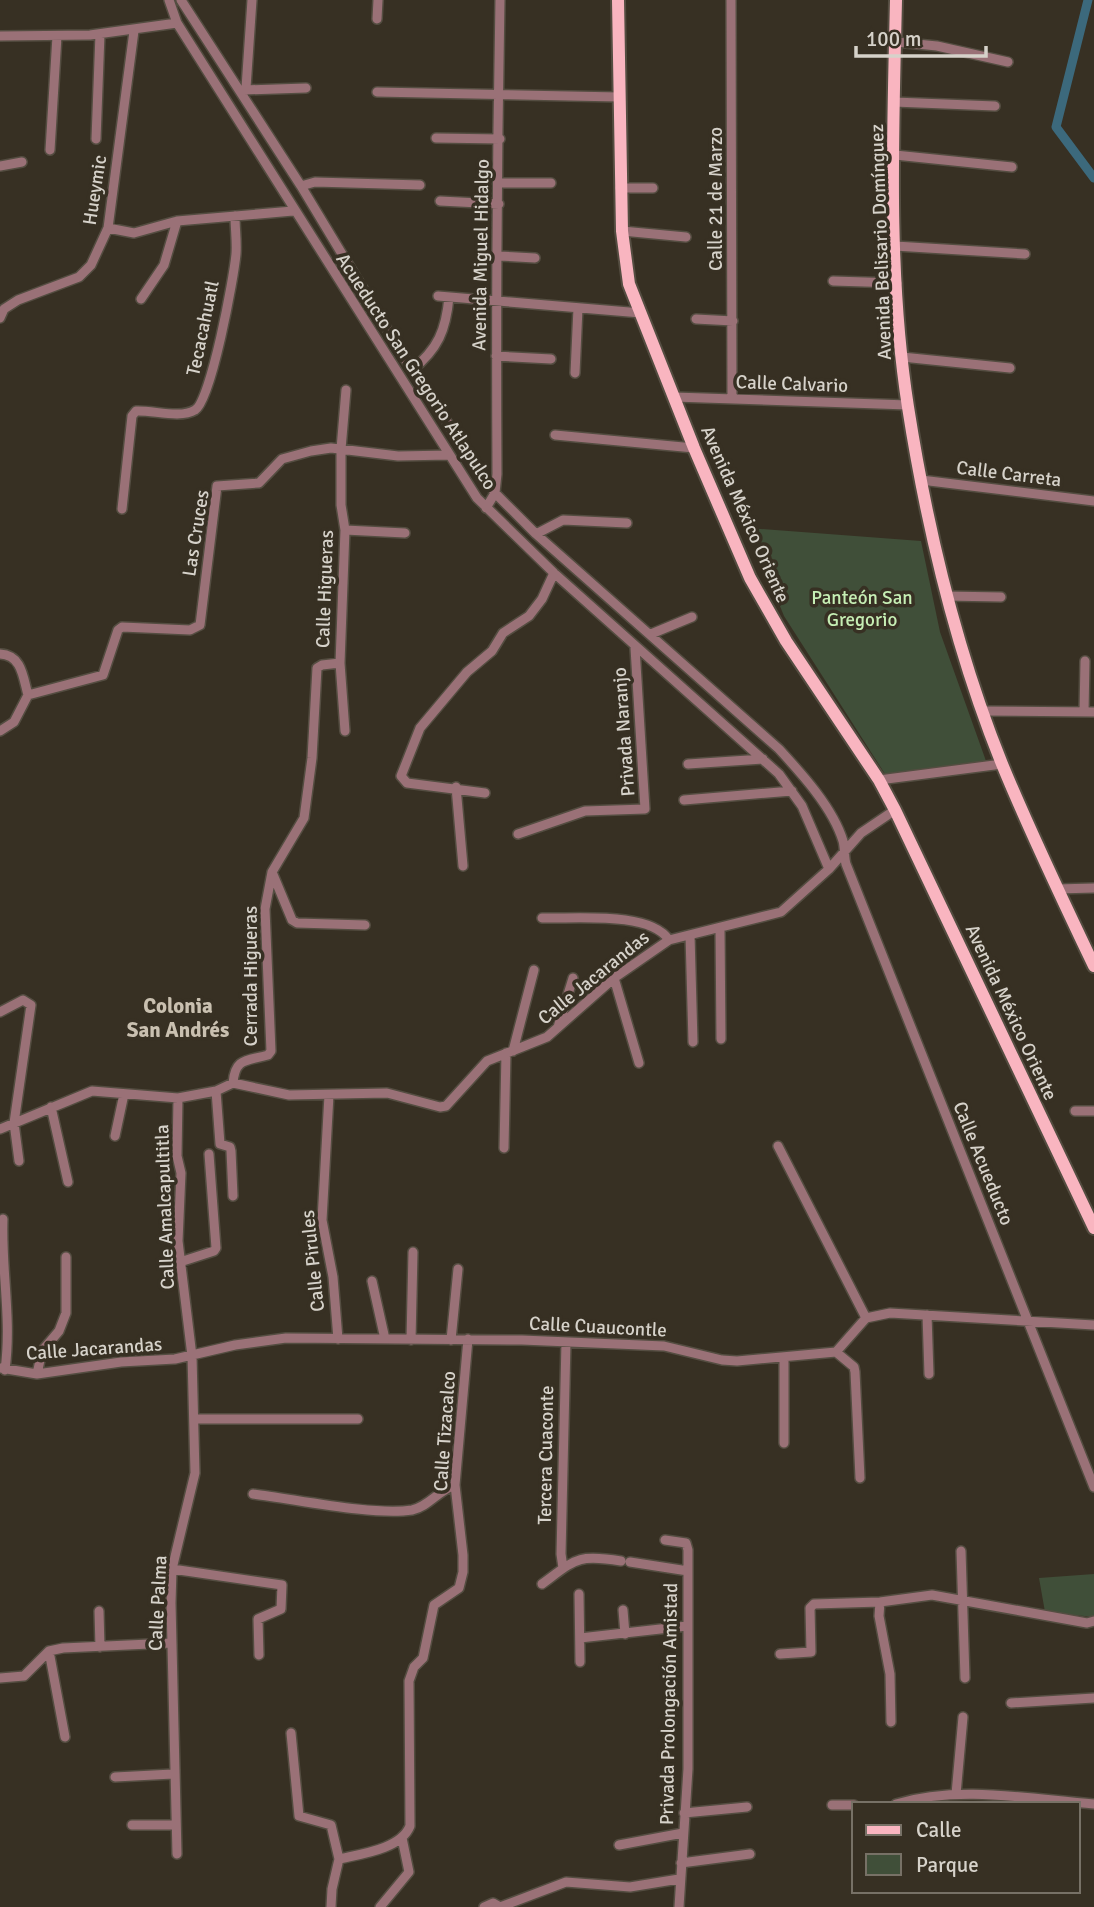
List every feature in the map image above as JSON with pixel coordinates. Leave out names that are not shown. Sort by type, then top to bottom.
[{"type":"main road","name":"Avenida México Oriente","points":[[618,0],[621,231],[625,271],[694,448],[767,611],[879,780],[895,810],[1094,1228]]},
{"type":"main road","name":"Avenida Belisario Domínguez","points":[[896,0],[895,246],[902,357],[921,480],[946,596],[982,711],[1002,764],[1094,966]]},
{"type":"street","name":"Acueducto San Gregorio Atlapulco","points":[[169,0],[177,23],[293,211],[486,508],[635,648],[763,759],[792,791],[808,818],[829,869]]},
{"type":"street","name":"Acueducto San Gregorio Atlapulco","points":[[181,0],[243,91],[412,370],[495,492],[536,534],[651,634],[792,763],[833,821],[844,843],[844,852]]},
{"type":"street","points":[[252,0],[243,91],[306,88]]},
{"type":"street","points":[[377,19],[378,0]]},
{"type":"street","name":"Avenida Miguel Hidalgo","points":[[486,508],[495,492],[500,0]]},
{"type":"street","name":"Calle 21 de Marzo","points":[[731,0],[732,399]]},
{"type":"street","points":[[0,36],[100,34],[177,23]]},
{"type":"street","name":"Hueymic","points":[[1,313],[33,292],[79,277],[91,265],[108,228],[134,31]]},
{"type":"street","points":[[96,139],[100,34]]},
{"type":"street","points":[[50,150],[57,36]]},
{"type":"street","points":[[896,42],[937,46],[1008,62]]},
{"type":"street","points":[[377,92],[619,96]]},
{"type":"street","points":[[894,102],[995,106]]},
{"type":"street","points":[[436,138],[500,139]]},
{"type":"street","points":[[895,155],[1013,167]]},
{"type":"street","points":[[0,166],[22,162]]},
{"type":"street","points":[[301,186],[315,182],[419,185]]},
{"type":"street","points":[[499,183],[551,183]]},
{"type":"street","points":[[620,188],[653,188]]},
{"type":"street","points":[[440,201],[499,204]]},
{"type":"street","points":[[108,228],[134,233],[177,221],[293,211]]},
{"type":"street","name":"Tecacahuatl","points":[[122,509],[132,416],[136,411],[185,413],[196,410],[204,400],[216,359],[236,255],[235,216]]},
{"type":"street","points":[[141,299],[164,265],[177,221]]},
{"type":"street","points":[[621,231],[686,237]]},
{"type":"street","points":[[895,246],[1025,254]]},
{"type":"street","points":[[499,256],[535,258]]},
{"type":"street","points":[[833,281],[897,283]]},
{"type":"street","points":[[412,370],[432,354],[442,336],[444,297],[642,313]]},
{"type":"street","points":[[575,373],[578,308]]},
{"type":"street","points":[[696,319],[733,321]]},
{"type":"street","points":[[496,356],[551,359]]},
{"type":"street","points":[[902,357],[1010,368]]},
{"type":"street","name":"Calle Higueras","points":[[345,731],[340,663],[345,530],[341,505],[341,449],[346,390]]},
{"type":"street","name":"Calle Calvario","points":[[674,397],[908,405]]},
{"type":"street","points":[[555,435],[694,448]]},
{"type":"street","name":"Las Cruces","points":[[28,695],[103,675],[118,630],[122,627],[190,630],[200,625],[217,486],[259,483],[282,459],[290,455],[341,449],[398,456],[450,455]]},
{"type":"street","name":"Calle Carreta","points":[[921,480],[1094,501]]},
{"type":"street","points":[[536,534],[563,520],[627,523]]},
{"type":"street","points":[[345,530],[405,533]]},
{"type":"street","points":[[485,793],[403,780],[402,768],[414,739],[461,679],[492,651],[503,633],[529,616],[542,599],[554,573]]},
{"type":"street","points":[[946,596],[1001,597]]},
{"type":"street","points":[[651,634],[692,617]]},
{"type":"street","name":"Privada Naranjo","points":[[518,834],[584,811],[645,809],[635,648]]},
{"type":"street","points":[[0,654],[12,656],[17,660],[28,695],[14,722],[0,731]]},
{"type":"street","points":[[982,711],[1089,712],[1085,660]]},
{"type":"street","name":"Cerrada Higueras","points":[[233,1083],[238,1063],[243,1059],[268,1055],[271,1051],[265,909],[272,872],[304,818],[312,758],[317,668],[322,664],[340,663]]},
{"type":"street","points":[[688,764],[763,759]]},
{"type":"street","points":[[879,780],[1002,764]]},
{"type":"street","points":[[456,787],[463,866]]},
{"type":"street","points":[[684,800],[792,791]]},
{"type":"street","name":"Calle Jacarandas","points":[[233,1083],[289,1095],[387,1093],[440,1107],[446,1106],[479,1068],[510,1052],[535,1044],[557,1029],[614,978],[669,940],[781,912],[829,869],[875,821],[895,810]]},
{"type":"street","name":"Calle Acueducto","points":[[844,852],[846,864],[1094,1487]]},
{"type":"street","points":[[272,872],[292,920],[297,923],[365,925]]},
{"type":"street","points":[[1057,889],[1094,888]]},
{"type":"street","points":[[542,918],[643,921],[660,928],[669,940]]},
{"type":"street","points":[[720,928],[721,1039]]},
{"type":"street","points":[[690,935],[693,1042]]},
{"type":"street","points":[[504,1148],[510,1052],[534,970]]},
{"type":"street","points":[[557,1029],[573,978]]},
{"type":"street","points":[[614,978],[639,1063]]},
{"type":"street","points":[[0,1012],[23,1000],[31,1005],[15,1123],[19,1161]]},
{"type":"street","points":[[0,1129],[92,1091],[178,1098],[216,1091],[233,1083]]},
{"type":"street","points":[[216,1091],[220,1144],[232,1151],[233,1196]]},
{"type":"street","points":[[115,1136],[124,1094]]},
{"type":"street","name":"Calle Pirules","points":[[329,1095],[322,1220],[333,1277],[338,1339]]},
{"type":"street","name":"Calle Amalcapultitla","points":[[178,1098],[180,1262],[192,1356]]},
{"type":"street","points":[[51,1107],[68,1182]]},
{"type":"street","points":[[1075,1111],[1094,1111]]},
{"type":"street","points":[[778,1146],[866,1318]]},
{"type":"street","points":[[180,1262],[216,1248],[209,1154]]},
{"type":"street","points":[[2,1369],[9,1320],[1,1266],[3,1219]]},
{"type":"street","points":[[411,1340],[414,1252]]},
{"type":"street","points":[[37,1374],[42,1351],[59,1331],[66,1313],[66,1257]]},
{"type":"street","points":[[451,1340],[458,1269]]},
{"type":"street","points":[[372,1281],[385,1339]]},
{"type":"street","points":[[860,1478],[855,1372],[854,1367],[836,1352],[866,1318],[890,1313],[1094,1325]]},
{"type":"street","points":[[927,1315],[929,1374]]},
{"type":"street","name":"Calle Cuaucontle","points":[[210,1352],[258,1341],[338,1339],[468,1339],[664,1346],[722,1360],[836,1352]]},
{"type":"street","name":"Calle Tizacalco","points":[[402,1838],[410,1826],[411,1674],[423,1658],[434,1605],[459,1588],[463,1572],[454,1485],[468,1339]]},
{"type":"street","name":"Tercera Cuaconte","points":[[563,1568],[561,1554],[566,1342]]},
{"type":"street","name":"Calle Jacarandas","points":[[2,1369],[37,1374],[210,1352]]},
{"type":"street","name":"Calle Palma","points":[[177,1854],[171,1643],[173,1569],[195,1474],[192,1356]]},
{"type":"street","points":[[784,1357],[784,1443]]},
{"type":"street","points":[[195,1419],[358,1419]]},
{"type":"street","points":[[253,1494],[376,1510],[409,1510],[419,1507],[454,1485]]},
{"type":"street","name":"Privada Prolongación Amistad","points":[[665,1540],[686,1544],[688,1571],[688,1769],[679,1907]]},
{"type":"street","points":[[961,1550],[965,1678]]},
{"type":"street","points":[[541,1584],[574,1560],[586,1557],[688,1571]]},
{"type":"street","points":[[173,1569],[282,1585],[281,1609],[274,1614],[263,1616],[256,1624],[259,1655]]},
{"type":"street","points":[[579,1594],[580,1662]]},
{"type":"street","points":[[780,1654],[808,1653],[812,1650],[810,1608],[814,1604],[880,1602],[932,1595],[964,1603],[1087,1623],[1094,1621]]},
{"type":"street","points":[[880,1602],[879,1616],[890,1674],[891,1721]]},
{"type":"street","points":[[99,1611],[100,1647]]},
{"type":"street","points":[[623,1611],[625,1634]]},
{"type":"street","points":[[580,1638],[687,1626]]},
{"type":"street","points":[[0,1678],[24,1676],[49,1651],[171,1643]]},
{"type":"street","points":[[49,1651],[65,1737]]},
{"type":"street","points":[[1011,1703],[1094,1698]]},
{"type":"street","points":[[956,1794],[963,1717]]},
{"type":"street","points":[[291,1733],[299,1816],[331,1825],[339,1859],[331,1907]]},
{"type":"street","points":[[115,1777],[173,1774]]},
{"type":"street","points":[[902,1802],[925,1795],[956,1794],[1062,1802]]},
{"type":"street","points":[[832,1805],[852,1805]]},
{"type":"street","points":[[684,1813],[747,1807]]},
{"type":"street","points":[[131,1825],[175,1825]]},
{"type":"street","points":[[619,1845],[683,1833]]},
{"type":"street","points":[[339,1859],[402,1838],[409,1872],[380,1907]]},
{"type":"street","points":[[681,1863],[750,1854]]},
{"type":"street","points":[[484,1907],[493,1903],[500,1907],[566,1882],[630,1887],[679,1879]]},
{"type":"green space","name":"Panteón San Gregorio","points":[[748,528],[921,541],[940,632],[986,761],[885,774],[784,616]]},
{"type":"green space","points":[[1094,1574],[1094,1617],[1045,1612],[1039,1578]]},
{"type":"waterway","points":[[1088,0],[1056,127],[1094,178]]},
{"type":"district","name":"Colonia San Andrés","points":[[178,1018]]}]
